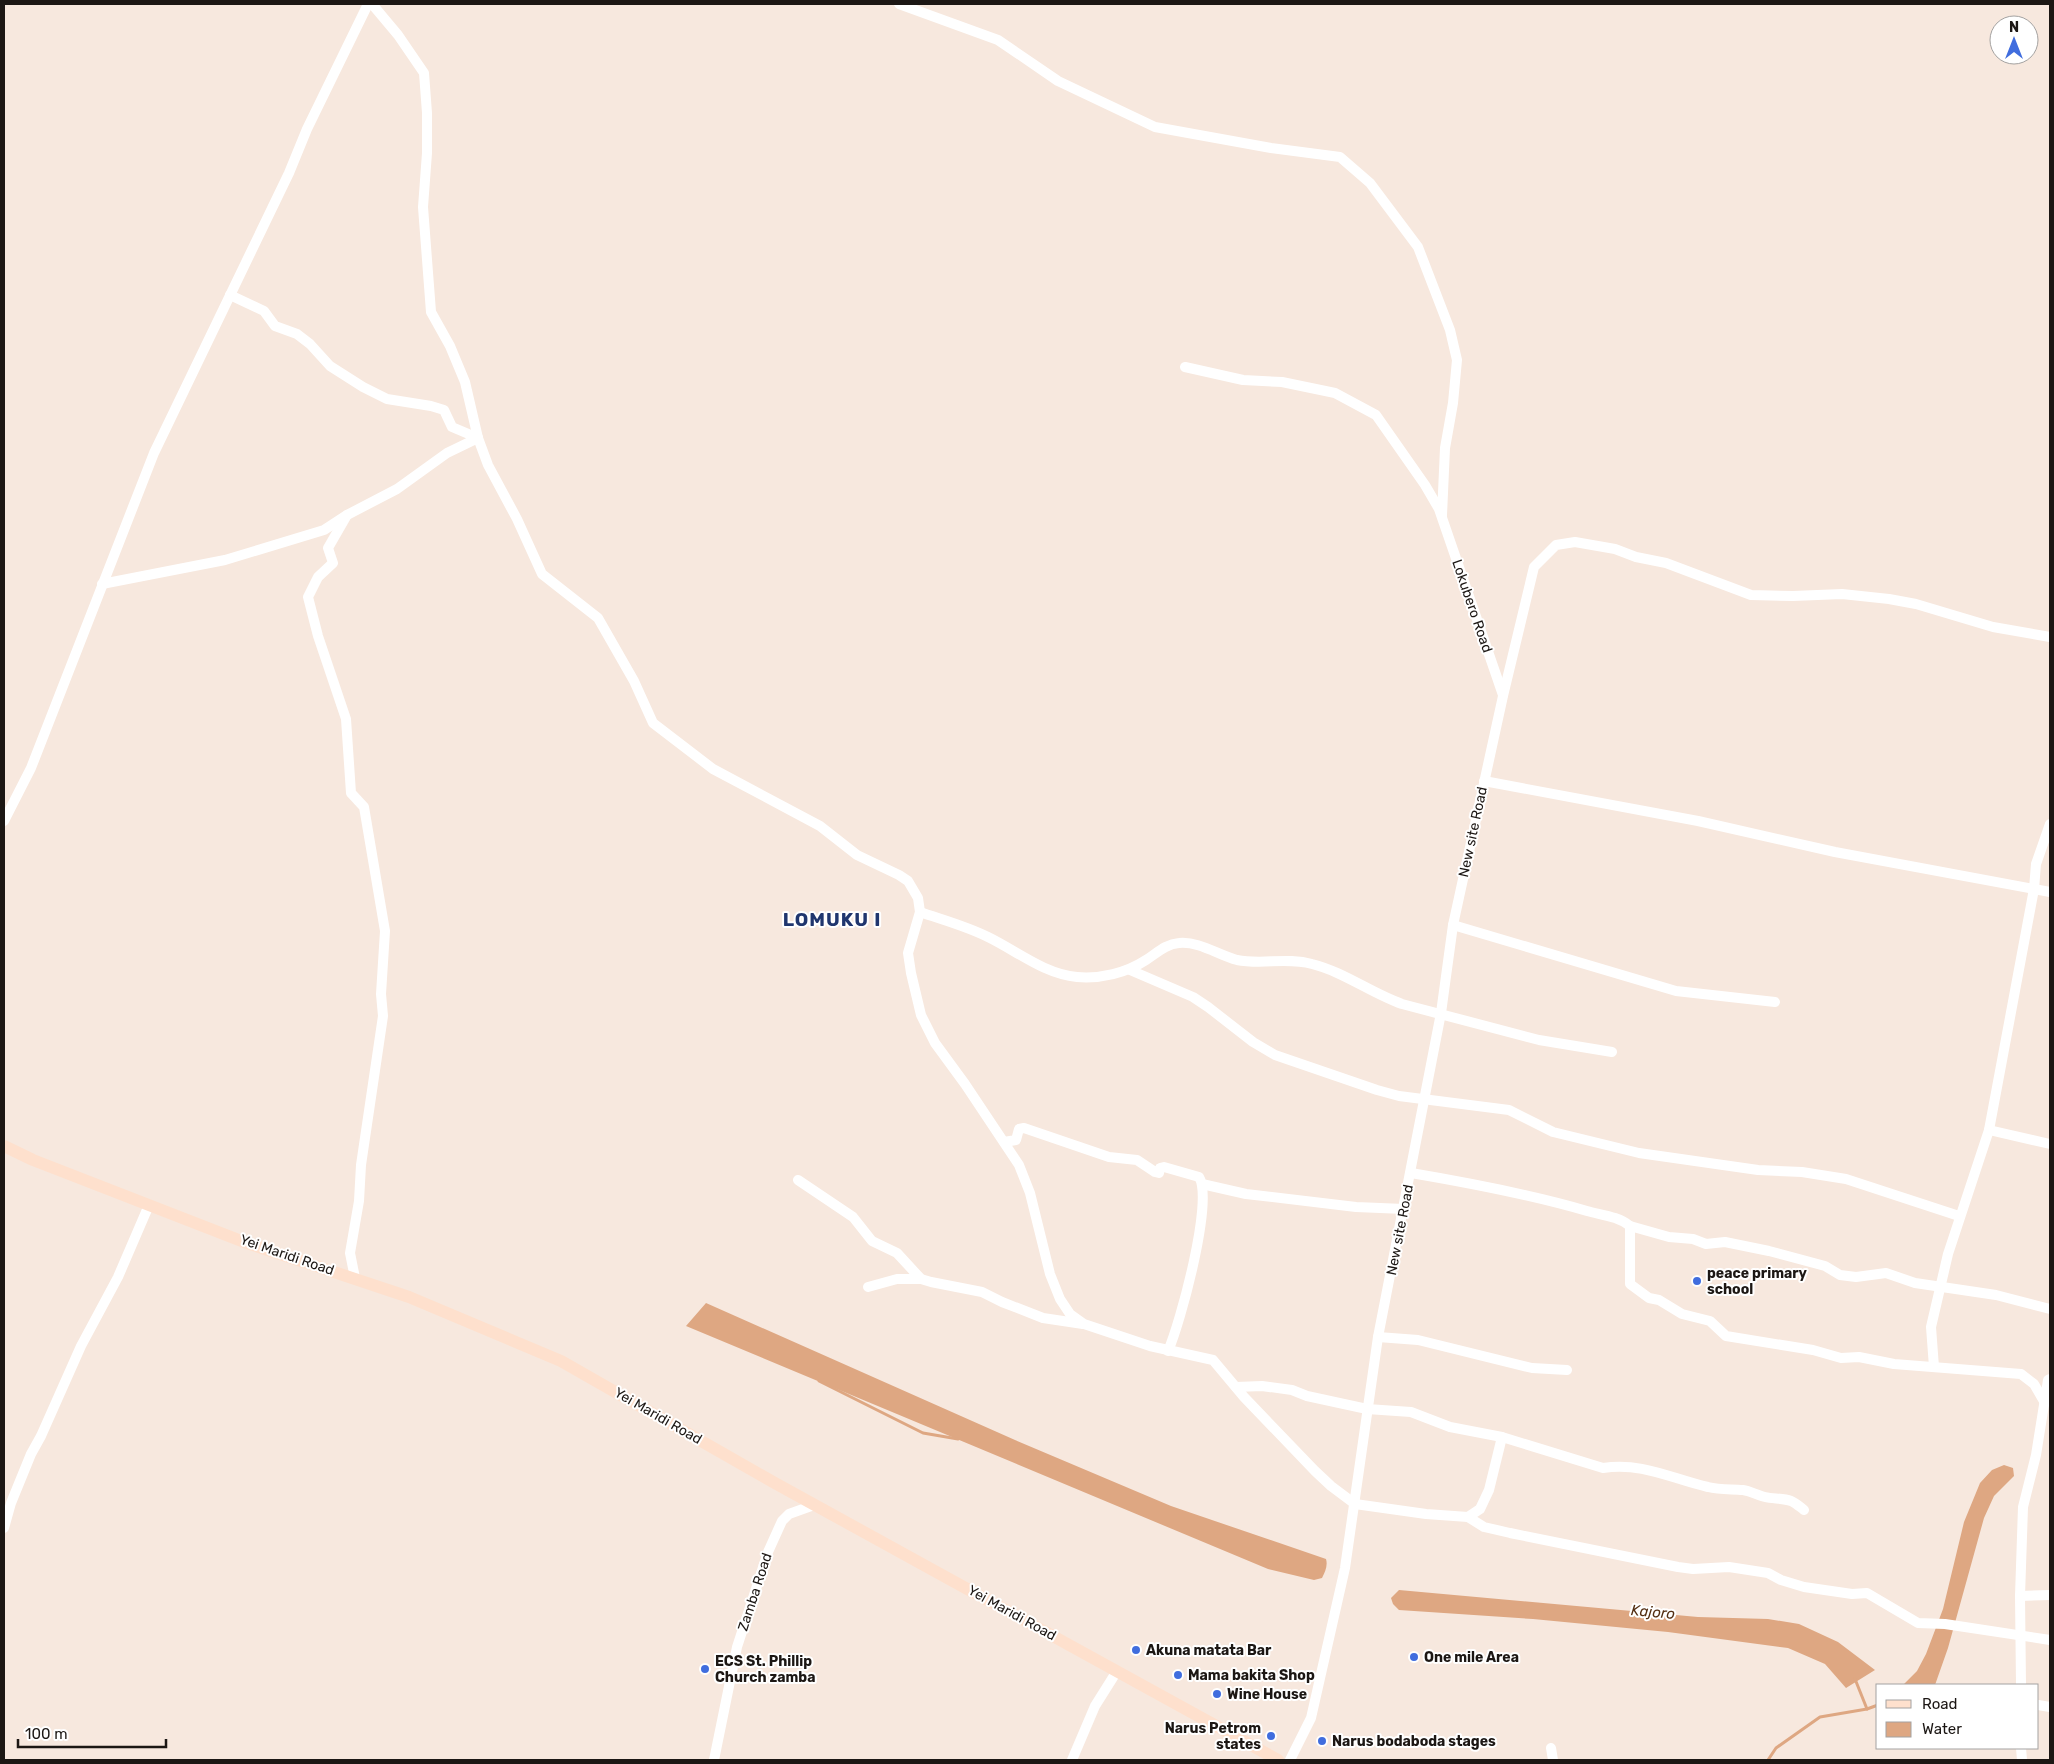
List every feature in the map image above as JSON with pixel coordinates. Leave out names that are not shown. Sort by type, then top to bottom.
[{"type":"main road","name":"Yei Maridi Road","points":[[4,1146],[33,1160],[244,1242],[426,1303],[561,1361],[814,1505],[1278,1760]]},
{"type":"street","points":[[4,821],[31,768],[154,453],[368,4]]},
{"type":"street","points":[[372,4],[398,35],[424,73],[427,153],[423,207],[431,312],[450,346],[465,382],[478,438],[488,465],[517,519],[542,574],[598,618],[634,682],[653,724],[713,769],[820,826],[857,855],[908,881],[918,898],[920,912],[908,953],[921,1015],[935,1043],[1019,1165],[1030,1193],[1050,1274],[1060,1299],[1070,1314],[1084,1324]]},
{"type":"street","points":[[899,4],[998,40],[1058,81],[1155,128],[1271,148],[1340,157],[1370,183],[1418,247],[1450,330],[1457,360],[1453,403],[1445,448],[1442,515]]},
{"type":"street","points":[[230,296],[264,311],[275,326],[297,334],[310,344],[330,366],[362,387],[387,399],[444,410],[452,427],[478,438]]},
{"type":"street","points":[[1184,366],[1243,380],[1282,382],[1335,393],[1376,414],[1425,486],[1442,515]]},
{"type":"street","points":[[102,584],[225,560],[324,530],[347,515],[397,489],[447,453],[478,438]]},
{"type":"street","points":[[347,515],[328,548],[333,563],[318,577],[308,597],[318,636],[346,719],[350,793],[364,807],[385,931],[381,994],[382,1016],[361,1165],[359,1201],[350,1253],[355,1278]]},
{"type":"street","name":"Lokubero Road","points":[[1442,515],[1503,696]]},
{"type":"street","name":"New site Road","points":[[1290,1760],[1310,1718],[1345,1568],[1378,1338],[1441,1014],[1453,925],[1503,696],[1534,567],[1556,545],[1575,542],[1615,549],[1636,558],[1666,563],[1751,595],[1842,594],[1889,599],[1931,608],[1993,627],[2050,637]]},
{"type":"street","points":[[1484,781],[1698,821],[1835,852],[2050,892]]},
{"type":"street","points":[[1934,1367],[1931,1328],[1959,1216],[1989,1130],[2034,889],[2036,864],[2050,824]]},
{"type":"street","points":[[920,912],[988,936],[1035,963],[1059,974],[1077,977],[1096,977],[1130,970],[1167,945],[1191,943],[1250,962],[1299,960],[1346,976],[1382,997],[1402,1004],[1539,1040],[1612,1052]]},
{"type":"street","points":[[1453,925],[1676,991],[1775,1002]]},
{"type":"street","points":[[1130,970],[1193,998],[1208,1007],[1253,1042],[1275,1055],[1377,1090],[1425,1100],[1508,1110],[1553,1132],[1639,1152],[1758,1170],[1802,1172],[1846,1179],[1959,1216]]},
{"type":"street","points":[[1004,1142],[1016,1140],[1019,1130],[1024,1128],[1109,1157],[1137,1160],[1155,1172],[1159,1173],[1160,1168],[1164,1167],[1199,1177],[1202,1184],[1200,1228],[1196,1251],[1179,1324],[1168,1351]]},
{"type":"street","points":[[1989,1130],[2050,1144]]},
{"type":"street","points":[[1411,1173],[1561,1203],[1669,1237],[1693,1239],[1706,1244],[1725,1242],[1769,1251],[1824,1266],[1840,1275],[1856,1277],[1886,1273],[1915,1282],[1996,1296],[2050,1309]]},
{"type":"street","points":[[798,1180],[853,1217],[872,1241],[897,1253],[921,1279]]},
{"type":"street","points":[[1202,1184],[1246,1194],[1356,1207],[1404,1209]]},
{"type":"street","points":[[4,1528],[11,1503],[31,1454],[41,1436],[81,1346],[118,1277],[149,1205]]},
{"type":"street","points":[[1630,1226],[1630,1284],[1649,1298],[1659,1300],[1682,1314],[1710,1321],[1726,1336],[1813,1350],[1841,1358],[1859,1356],[1894,1364],[2021,1374],[2034,1384],[2045,1403]]},
{"type":"street","points":[[868,1287],[897,1279],[921,1279],[982,1292],[1020,1310],[1043,1318],[1084,1324],[1168,1351],[1213,1360],[1244,1397],[1330,1486],[1355,1504],[1468,1518],[1484,1527],[1678,1568],[1729,1567],[1768,1573],[1781,1580],[1804,1587],[1852,1594],[1867,1594],[1918,1623],[1945,1624],[2050,1640]]},
{"type":"street","points":[[1378,1338],[1418,1340],[1532,1368],[1567,1370]]},
{"type":"street","points":[[2021,1684],[2020,1596],[2023,1507],[2036,1455],[2048,1380],[2050,1379]]},
{"type":"street","points":[[1236,1387],[1262,1386],[1292,1390],[1307,1396],[1367,1409],[1411,1412],[1450,1427],[1502,1437],[1603,1468],[1619,1466],[1640,1468],[1675,1476],[1690,1483],[1710,1488],[1730,1491],[1744,1490],[1765,1497],[1791,1501],[1804,1510]]},
{"type":"street","points":[[1468,1518],[1480,1509],[1489,1490],[1502,1437]]},
{"type":"street","name":"Zamba Road","points":[[714,1760],[737,1647],[768,1552],[782,1521],[789,1514],[814,1505]]},
{"type":"street","points":[[2020,1596],[2050,1595]]},
{"type":"street","points":[[1072,1760],[1096,1706],[1118,1671]]},
{"type":"street","points":[[1551,1748],[1552,1760]]},
{"type":"water","points":[[706,1303],[1015,1440],[1171,1506],[1326,1559],[1326,1567],[1322,1578],[1314,1580],[1268,1569],[686,1326]]},
{"type":"water","points":[[2004,1465],[2013,1468],[2014,1476],[1994,1496],[1984,1518],[1948,1648],[1935,1684],[1904,1684],[1917,1671],[1926,1654],[1943,1609],[1964,1522],[1980,1483],[1992,1470]]},
{"type":"water","points":[[1399,1590],[1698,1617],[1768,1619],[1799,1624],[1838,1642],[1875,1670],[1846,1688],[1825,1664],[1788,1648],[1668,1632],[1533,1619],[1399,1610],[1393,1604],[1391,1598]]},
{"type":"waterway","points":[[819,1381],[923,1433],[958,1439]]},
{"type":"waterway","name":"Kajoro","points":[[1855,1679],[1867,1709]]},
{"type":"waterway","points":[[1768,1760],[1776,1748],[1820,1717],[1876,1706]]},
{"type":"place","name":"peace primary school","points":[[1697,1281]]},
{"type":"place","name":"Akuna matata Bar","points":[[1136,1650]]},
{"type":"place","name":"One mile Area","points":[[1414,1657]]},
{"type":"place","name":"ECS St. Phillip Church zamba","points":[[705,1669]]},
{"type":"place","name":"Mama bakita Shop","points":[[1178,1675]]},
{"type":"place","name":"Wine House","points":[[1217,1694]]},
{"type":"place","name":"Narus Petrom states","points":[[1271,1736]]},
{"type":"place","name":"Narus bodaboda stages","points":[[1322,1741]]},
{"type":"district","name":"LOMUKU I","points":[[832,919]]}]
